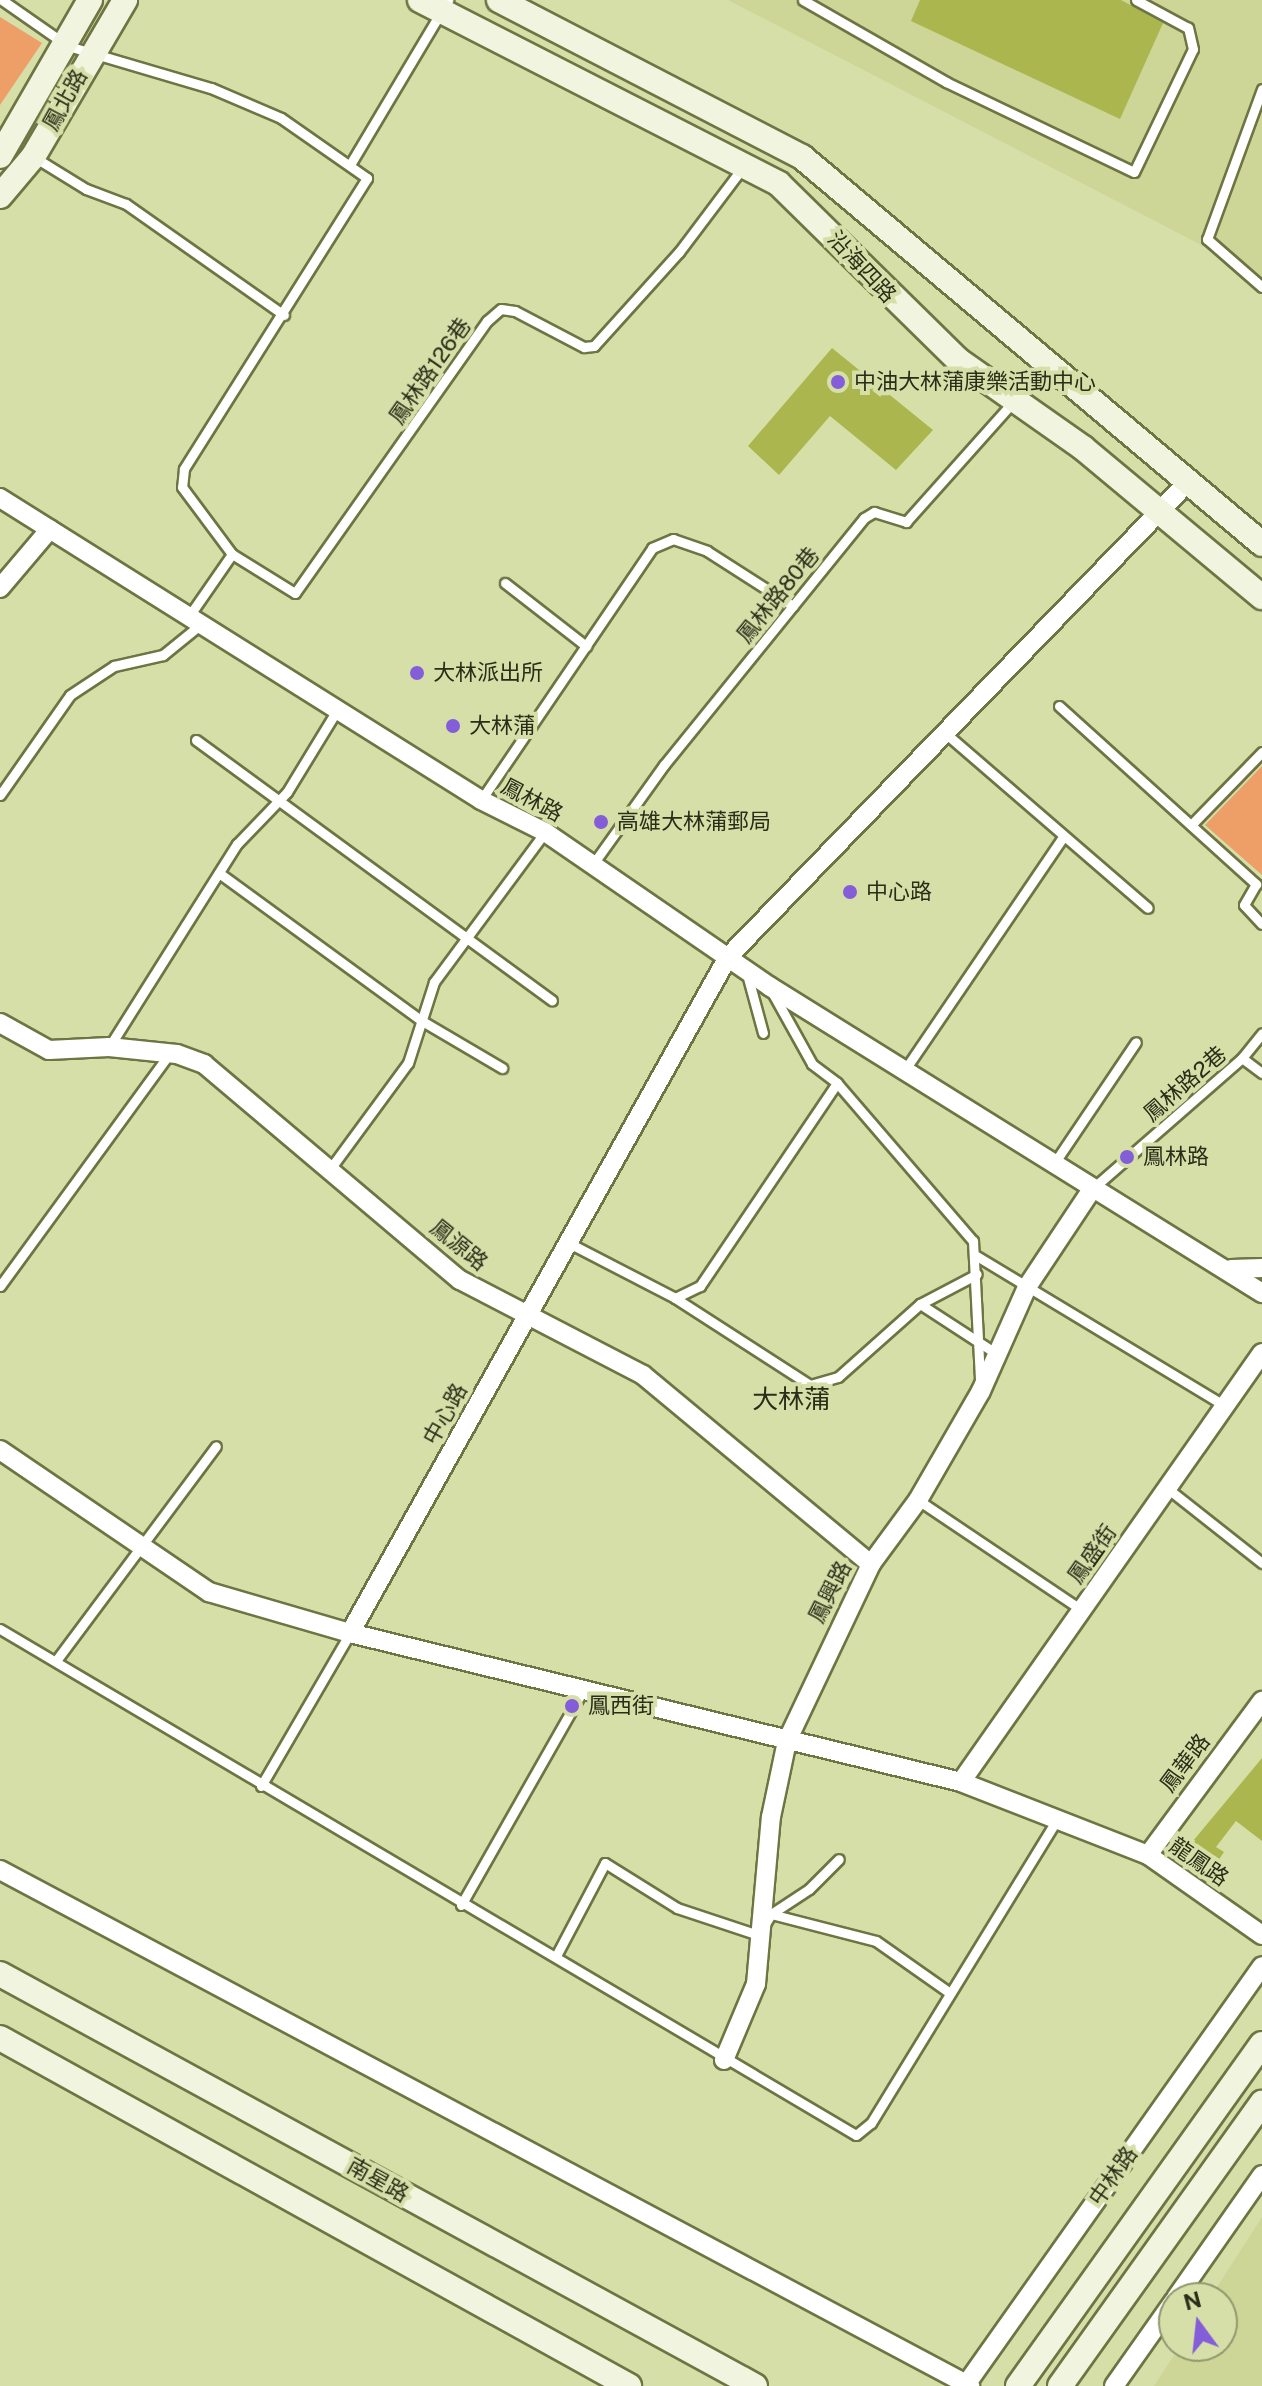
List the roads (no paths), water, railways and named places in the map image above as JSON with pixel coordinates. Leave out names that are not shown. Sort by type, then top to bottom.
[{"type":"street","name":"鳳北路","points":[[0,196],[33,157],[79,51],[90,0]]},
{"type":"street","name":"鳳北路","points":[[0,156],[79,51],[125,0]]},
{"type":"street","name":"沿海四路","points":[[511,2],[802,157],[1262,544]]},
{"type":"street","name":"沿海四路","points":[[437,4],[779,184],[883,292],[958,360],[1015,399],[1262,597]]},
{"type":"street","name":"中心路","points":[[350,1633],[728,957],[1157,510],[1188,482]]},
{"type":"street","name":"鳳林路","points":[[0,498],[481,800],[545,832],[769,986],[1092,1189],[1231,1269],[1262,1293]]},
{"type":"street","points":[[0,588],[50,529]]},
{"type":"street","name":"鳳源路","points":[[0,1023],[49,1050],[109,1047],[169,1054],[204,1064],[460,1280],[643,1375],[689,1407],[871,1564]]},
{"type":"street","name":"鳳興路","points":[[724,2060],[751,2004],[771,1817],[787,1741],[871,1564],[918,1500],[981,1391],[1027,1287],[1092,1189]]},
{"type":"street","points":[[1231,1269],[1262,1268]]},
{"type":"street","name":"鳳盛街","points":[[961,1782],[1262,1353]]},
{"type":"street","points":[[0,1450],[139,1548],[209,1592],[350,1633],[961,1782],[1058,1817],[1148,1855]]},
{"type":"street","name":"鳳華路","points":[[1148,1855],[1262,1701]]},
{"type":"street","name":"龍鳳路","points":[[1148,1855],[1262,1935]]},
{"type":"street","points":[[0,1870],[967,2385]]},
{"type":"street","name":"中林路","points":[[967,2385],[1262,1966]]},
{"type":"street","name":"南星路","points":[[0,1974],[755,2386]]},
{"type":"street","points":[[0,2038],[629,2386]]},
{"type":"street","name":"中林路","points":[[1018,2386],[1262,2044]]},
{"type":"street","points":[[1060,2386],[1262,2103]]},
{"type":"street","points":[[1187,2282],[1262,2175]]},
{"type":"street","points":[[1114,2386],[1158,2323]]},
{"type":"lane","points":[[0,795],[70,695],[114,666],[163,655],[195,620],[232,554],[181,480],[367,187],[367,178],[351,163],[281,118],[211,88],[79,51],[2,0]]},
{"type":"lane","points":[[803,0],[946,82],[1134,172],[1193,49],[1188,28],[1136,0]]},
{"type":"lane","points":[[351,163],[437,4]]},
{"type":"lane","points":[[1262,89],[1207,239],[1262,287]]},
{"type":"lane","points":[[33,157],[139,212],[284,315]]},
{"type":"lane","name":"鳳林路126巷","points":[[232,554],[295,593],[487,321],[501,309],[515,311],[594,346],[679,252],[744,166]]},
{"type":"lane","name":"鳳林路80巷","points":[[593,864],[664,765],[864,518],[874,512],[906,522],[1015,399]]},
{"type":"lane","points":[[481,800],[586,646],[641,555],[673,539],[707,551],[793,606]]},
{"type":"lane","points":[[505,583],[586,646]]},
{"type":"lane","points":[[1059,706],[1256,884],[1244,905],[1262,924]]},
{"type":"lane","points":[[109,1047],[251,825],[279,800],[337,710]]},
{"type":"lane","points":[[944,732],[1148,908]]},
{"type":"lane","points":[[196,740],[552,1001]]},
{"type":"lane","points":[[1191,825],[1262,752]]},
{"type":"lane","points":[[330,1169],[408,1063],[434,982],[545,832]]},
{"type":"lane","points":[[904,1071],[1064,836]]},
{"type":"lane","points":[[219,873],[422,1021],[502,1068]]},
{"type":"lane","points":[[746,969],[763,1033]]},
{"type":"lane","points":[[769,986],[812,1064],[837,1083],[960,1224],[975,1255],[981,1391]]},
{"type":"lane","name":"鳳林路2巷","points":[[1092,1189],[1242,1058],[1262,1033]]},
{"type":"lane","points":[[1053,1165],[1136,1042]]},
{"type":"lane","points":[[0,1286],[169,1054]]},
{"type":"lane","points":[[1242,1058],[1262,1073]]},
{"type":"lane","points":[[675,1298],[700,1286],[837,1083]]},
{"type":"lane","points":[[569,1243],[675,1298],[810,1385],[838,1377],[920,1304],[977,1274]]},
{"type":"lane","points":[[975,1255],[1225,1406]]},
{"type":"lane","points":[[920,1304],[997,1354]]},
{"type":"lane","points":[[58,1658],[216,1446]]},
{"type":"lane","points":[[1167,1488],[1262,1563]]},
{"type":"lane","points":[[918,1500],[1082,1610]]},
{"type":"lane","points":[[0,1629],[58,1658],[261,1786],[461,1905],[556,1956],[844,2131],[863,2133],[1058,1817]]},
{"type":"lane","points":[[261,1786],[350,1633]]},
{"type":"lane","points":[[461,1905],[583,1690]]},
{"type":"lane","points":[[556,1956],[605,1863],[677,1908],[758,1935],[771,1914],[809,1889],[839,1859]]},
{"type":"lane","points":[[771,1914],[876,1941],[950,1993]]},
{"type":"place","name":"中油大林蒲康樂活動中心","points":[[838,382]]},
{"type":"place","name":"大林派出所","points":[[417,673]]},
{"type":"place","name":"大林蒲","points":[[453,726]]},
{"type":"place","name":"高雄大林蒲郵局","points":[[601,822]]},
{"type":"place","name":"中心路","points":[[850,892]]},
{"type":"place","name":"鳳林路","points":[[1127,1157]]},
{"type":"place","name":"鳳西街","points":[[572,1706]]},
{"type":"district","name":"大林蒲","points":[[791,1399]]}]
